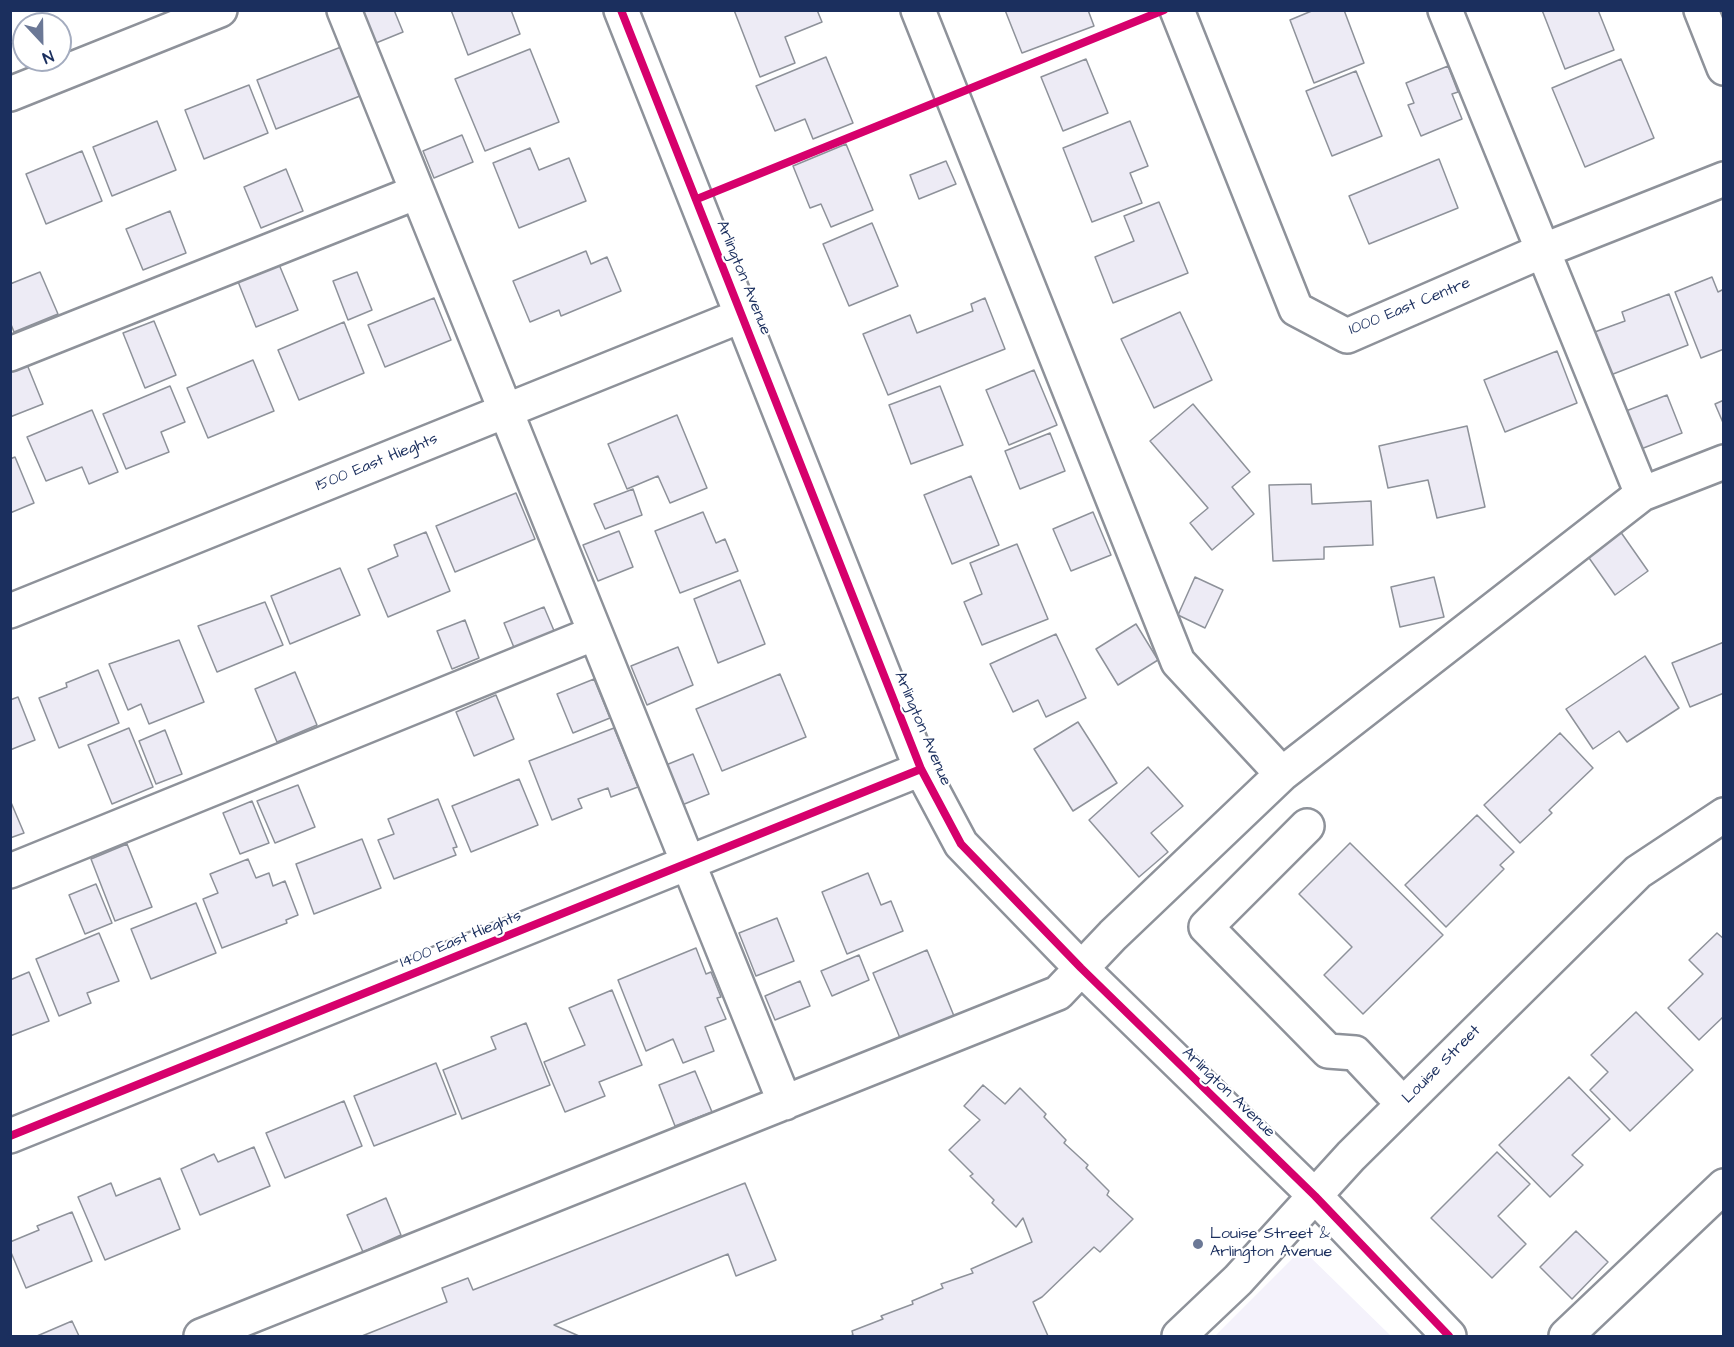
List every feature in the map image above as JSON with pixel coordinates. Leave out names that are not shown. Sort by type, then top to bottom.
[{"type":"street","points":[[10,94],[220,10]]},
{"type":"street","points":[[344,10],[508,410],[595,633],[690,862],[785,1103]]},
{"type":"street","name":"Arlington Avenue","points":[[621,10],[921,769],[961,844],[1081,968],[1315,1196],[1449,1336]]},
{"type":"street","points":[[918,10],[1178,662],[1282,774]]},
{"type":"street","name":"1000 East Centre","points":[[1177,10],[1296,309],[1347,336],[1542,251],[1724,179]]},
{"type":"street","points":[[1446,10],[1642,494]]},
{"type":"street","points":[[1701,10],[1724,68]]},
{"type":"street","points":[[10,354],[417,192]]},
{"type":"street","name":"1500 East Hieghts","points":[[10,611],[743,315]]},
{"type":"street","points":[[201,1336],[1058,993],[1282,774],[1642,494],[1724,462]]},
{"type":"street","points":[[10,871],[595,633]]},
{"type":"street","name":"1400 East Hieghts","points":[[10,1136],[921,769]]},
{"type":"street","name":"Louise Street","points":[[1179,1336],[1238,1280],[1403,1104],[1638,872],[1724,815]]},
{"type":"street","points":[[1307,826],[1206,927],[1328,1051],[1355,1053],[1403,1104]]},
{"type":"street","points":[[1566,1336],[1724,1186]]},
{"type":"shaded area","points":[[1302,1249],[1391,1336],[1215,1336]]},
{"type":"building","points":[[362,10],[394,10],[403,32],[376,43]]},
{"type":"building","points":[[451,10],[511,10],[520,34],[468,55]]},
{"type":"building","points":[[734,10],[817,10],[822,22],[785,37],[795,63],[760,77]]},
{"type":"building","points":[[1005,10],[1088,10],[1094,26],[1022,53]]},
{"type":"building","points":[[1314,10],[1344,10],[1364,63],[1314,83],[1290,20]]},
{"type":"building","points":[[1542,10],[1598,10],[1614,50],[1565,69]]},
{"type":"building","points":[[341,47],[360,96],[276,129],[257,80]]},
{"type":"building","points":[[530,49],[559,122],[485,151],[455,79]]},
{"type":"building","points":[[826,57],[853,123],[813,139],[805,119],[775,131],[756,86]]},
{"type":"building","points":[[1086,59],[1108,113],[1063,131],[1041,77]]},
{"type":"building","points":[[1621,59],[1654,138],[1585,167],[1552,88]]},
{"type":"building","points":[[1448,66],[1458,92],[1452,94],[1462,119],[1421,136],[1408,105],[1414,103],[1406,83]]},
{"type":"building","points":[[1356,71],[1382,136],[1332,156],[1306,91]]},
{"type":"building","points":[[249,85],[268,133],[204,159],[185,110]]},
{"type":"building","points":[[157,121],[176,170],[112,196],[93,147]]},
{"type":"building","points":[[1130,121],[1148,166],[1130,173],[1142,203],[1092,222],[1063,148]]},
{"type":"building","points":[[462,135],[473,162],[434,178],[423,151]]},
{"type":"building","points":[[846,144],[873,210],[831,227],[821,204],[810,208],[793,166]]},
{"type":"building","points":[[530,148],[539,170],[569,158],[586,201],[519,228],[493,163]]},
{"type":"building","points":[[82,151],[102,201],[46,224],[26,174]]},
{"type":"building","points":[[1439,159],[1458,208],[1369,244],[1349,196]]},
{"type":"building","points":[[946,161],[956,184],[919,199],[910,175]]},
{"type":"building","points":[[286,169],[303,211],[261,228],[244,187]]},
{"type":"building","points":[[1159,202],[1188,273],[1113,303],[1095,257],[1134,241],[1124,216]]},
{"type":"building","points":[[170,211],[186,253],[143,270],[126,229]]},
{"type":"building","points":[[872,223],[898,286],[849,306],[823,244]]},
{"type":"building","points":[[586,251],[591,264],[607,257],[621,291],[561,316],[559,310],[530,322],[513,281]]},
{"type":"building","points":[[278,262],[298,310],[256,327],[237,279]]},
{"type":"building","points":[[40,272],[58,314],[14,332],[10,322],[10,284]]},
{"type":"building","points":[[357,272],[372,310],[348,320],[333,281]]},
{"type":"building","points":[[1712,277],[1718,292],[1724,289],[1724,349],[1701,358],[1675,292]]},
{"type":"building","points":[[1669,294],[1688,345],[1608,376],[1592,333],[1625,321],[1622,312]]},
{"type":"building","points":[[434,298],[451,340],[385,367],[368,325]]},
{"type":"building","points":[[985,298],[1005,349],[888,395],[863,334],[910,315],[917,333],[973,311],[971,304]]},
{"type":"building","points":[[1180,312],[1212,380],[1154,408],[1121,339]]},
{"type":"building","points":[[154,321],[176,375],[145,388],[123,333]]},
{"type":"building","points":[[344,322],[364,373],[299,400],[278,350]]},
{"type":"building","points":[[1557,351],[1577,403],[1505,432],[1484,380]]},
{"type":"building","points":[[253,360],[274,411],[208,438],[187,388]]},
{"type":"building","points":[[26,362],[43,404],[10,417],[10,369]]},
{"type":"building","points":[[1034,370],[1057,425],[1009,445],[986,390]]},
{"type":"building","points":[[170,386],[185,422],[161,432],[169,452],[126,469],[103,414]]},
{"type":"building","points":[[940,386],[963,445],[911,464],[889,405]]},
{"type":"building","points":[[1667,395],[1682,433],[1641,449],[1626,411]]},
{"type":"building","points":[[1724,400],[1724,425],[1715,404]]},
{"type":"building","points":[[1193,404],[1250,472],[1232,487],[1254,514],[1212,550],[1190,523],[1208,508],[1150,441]]},
{"type":"building","points":[[92,410],[118,472],[89,484],[82,467],[46,481],[27,437]]},
{"type":"building","points":[[677,415],[707,488],[670,503],[658,476],[627,489],[608,444]]},
{"type":"building","points":[[1467,426],[1485,507],[1437,518],[1428,480],[1388,488],[1379,446]]},
{"type":"building","points":[[1050,433],[1065,471],[1020,489],[1005,451]]},
{"type":"building","points":[[15,457],[34,503],[10,513],[10,459]]},
{"type":"building","points":[[971,476],[999,545],[952,564],[924,495]]},
{"type":"building","points":[[1311,484],[1312,504],[1371,501],[1373,545],[1324,547],[1324,559],[1273,561],[1269,485]]},
{"type":"building","points":[[633,489],[642,515],[605,529],[594,504]]},
{"type":"building","points":[[516,493],[535,539],[455,572],[436,526]]},
{"type":"building","points":[[703,512],[716,543],[725,539],[738,571],[680,593],[655,531]]},
{"type":"building","points":[[1093,512],[1111,555],[1071,571],[1053,529]]},
{"type":"building","points":[[619,531],[633,567],[598,581],[583,545]]},
{"type":"building","points":[[1620,531],[1648,571],[1615,595],[1587,555]]},
{"type":"building","points":[[426,532],[450,591],[388,617],[368,569],[398,556],[394,545]]},
{"type":"building","points":[[1017,544],[1048,619],[982,645],[964,602],[982,594],[970,563]]},
{"type":"building","points":[[340,568],[360,615],[290,644],[271,596]]},
{"type":"building","points":[[1195,577],[1223,590],[1205,628],[1178,615]]},
{"type":"building","points":[[1434,577],[1444,617],[1400,627],[1391,587]]},
{"type":"building","points":[[740,580],[765,644],[718,663],[694,599]]},
{"type":"building","points":[[265,602],[283,645],[217,672],[198,626]]},
{"type":"building","points":[[544,607],[555,633],[515,650],[504,623]]},
{"type":"building","points":[[465,620],[479,658],[452,669],[437,631]]},
{"type":"building","points":[[1136,624],[1158,660],[1118,685],[1096,649]]},
{"type":"building","points":[[1056,634],[1086,698],[1046,717],[1038,700],[1013,712],[990,664]]},
{"type":"building","points":[[179,640],[204,702],[149,724],[141,704],[128,710],[109,664]]},
{"type":"building","points":[[1724,642],[1724,693],[1690,707],[1672,663]]},
{"type":"building","points":[[678,647],[693,685],[647,705],[631,666]]},
{"type":"building","points":[[1645,656],[1679,708],[1627,742],[1619,731],[1593,749],[1566,709]]},
{"type":"building","points":[[98,670],[119,723],[59,748],[39,698],[67,687],[66,683]]},
{"type":"building","points":[[295,672],[317,725],[277,742],[255,689]]},
{"type":"building","points":[[780,674],[806,737],[722,771],[696,709]]},
{"type":"building","points":[[594,679],[610,718],[573,733],[557,694]]},
{"type":"building","points":[[496,695],[514,739],[474,756],[456,712]]},
{"type":"building","points":[[18,697],[35,740],[10,750],[10,700]]},
{"type":"building","points":[[1078,722],[1117,783],[1073,811],[1034,749]]},
{"type":"building","points":[[129,728],[153,787],[112,804],[88,745]]},
{"type":"building","points":[[614,728],[638,787],[611,797],[608,788],[578,799],[582,808],[552,820],[529,761]]},
{"type":"building","points":[[165,730],[182,774],[156,784],[139,741]]},
{"type":"building","points":[[1560,733],[1593,768],[1549,810],[1552,813],[1520,843],[1484,805]]},
{"type":"building","points":[[693,754],[709,794],[682,805],[666,765]]},
{"type":"building","points":[[1148,767],[1183,806],[1151,833],[1168,852],[1139,877],[1089,820]]},
{"type":"building","points":[[519,779],[538,825],[471,852],[452,806]]},
{"type":"building","points":[[298,785],[315,827],[275,843],[257,801]]},
{"type":"building","points":[[438,799],[457,847],[453,848],[456,855],[394,879],[378,840],[394,834],[388,819]]},
{"type":"building","points":[[10,800],[24,833],[10,838]]},
{"type":"building","points":[[252,801],[269,843],[240,854],[223,813]]},
{"type":"building","points":[[1477,815],[1514,852],[1500,865],[1504,869],[1446,927],[1405,885]]},
{"type":"building","points":[[362,839],[381,888],[314,914],[296,864]]},
{"type":"building","points":[[1350,843],[1443,935],[1363,1014],[1324,975],[1352,947],[1299,894]]},
{"type":"building","points":[[127,844],[152,907],[115,921],[91,859]]},
{"type":"building","points":[[248,859],[256,878],[269,873],[273,886],[285,881],[298,915],[286,920],[287,923],[222,948],[203,899],[218,893],[210,874]]},
{"type":"building","points":[[868,873],[881,905],[891,901],[903,931],[847,954],[822,892]]},
{"type":"building","points":[[96,884],[112,923],[85,934],[69,895]]},
{"type":"building","points":[[196,903],[216,953],[151,979],[131,929]]},
{"type":"building","points":[[777,918],[794,961],[756,976],[739,933]]},
{"type":"building","points":[[99,933],[119,981],[87,993],[91,1003],[59,1016],[36,959]]},
{"type":"building","points":[[1717,933],[1724,939],[1724,1016],[1699,1040],[1668,1008],[1703,974],[1689,960]]},
{"type":"building","points":[[696,948],[706,974],[711,972],[721,997],[717,998],[726,1019],[705,1027],[714,1051],[683,1063],[673,1039],[646,1051],[618,980]]},
{"type":"building","points":[[927,950],[954,1016],[900,1038],[873,973]]},
{"type":"building","points":[[859,955],[869,980],[832,996],[821,971]]},
{"type":"building","points":[[29,972],[49,1021],[10,1036],[10,980]]},
{"type":"building","points":[[800,981],[810,1006],[775,1020],[765,996]]},
{"type":"building","points":[[612,990],[642,1065],[599,1082],[605,1096],[565,1112],[544,1062],[585,1045],[569,1008]]},
{"type":"building","points":[[1636,1012],[1693,1070],[1630,1131],[1590,1090],[1608,1072],[1591,1055]]},
{"type":"building","points":[[526,1023],[550,1085],[462,1119],[443,1070],[496,1049],[491,1037]]},
{"type":"building","points":[[436,1063],[456,1114],[374,1146],[354,1096]]},
{"type":"building","points":[[695,1071],[712,1112],[675,1126],[659,1085]]},
{"type":"building","points":[[1569,1077],[1610,1119],[1572,1155],[1583,1165],[1550,1197],[1499,1145]]},
{"type":"building","points":[[983,1085],[1005,1104],[1020,1088],[1046,1114],[1044,1117],[1066,1140],[1064,1143],[1088,1165],[1086,1168],[1109,1191],[1107,1195],[1133,1219],[1100,1252],[1094,1247],[1042,1297],[1033,1302],[1048,1336],[850,1336],[853,1335],[852,1331],[883,1319],[881,1316],[913,1304],[912,1301],[943,1288],[941,1284],[973,1273],[971,1269],[1032,1242],[1023,1218],[1016,1227],[970,1176],[973,1174],[949,1150],[980,1120],[964,1106]]},
{"type":"building","points":[[344,1101],[362,1146],[285,1178],[266,1133]]},
{"type":"building","points":[[254,1147],[270,1186],[200,1215],[181,1169],[214,1154],[218,1162]]},
{"type":"building","points":[[1497,1152],[1530,1184],[1498,1216],[1526,1244],[1492,1278],[1431,1218]]},
{"type":"building","points":[[160,1178],[180,1229],[105,1260],[78,1197],[111,1183],[116,1196]]},
{"type":"building","points":[[745,1183],[776,1260],[736,1276],[728,1254],[554,1325],[579,1336],[362,1336],[447,1302],[442,1288],[468,1278],[473,1290]]},
{"type":"building","points":[[386,1198],[401,1235],[363,1252],[347,1215]]},
{"type":"building","points":[[72,1212],[92,1261],[26,1288],[10,1250],[10,1242],[39,1230],[37,1226]]},
{"type":"building","points":[[1576,1231],[1608,1262],[1572,1299],[1540,1267]]},
{"type":"building","points":[[72,1321],[79,1336],[37,1336]]},
{"type":"cycle path","points":[[621,10],[921,769],[961,844],[1081,968],[1315,1196],[1449,1336]]},
{"type":"cycle path","points":[[697,199],[1164,10]]},
{"type":"cycle path","points":[[10,1136],[921,769]]},
{"type":"place","name":"Louise Street & Arlington Avenue","points":[[1198,1244]]}]
